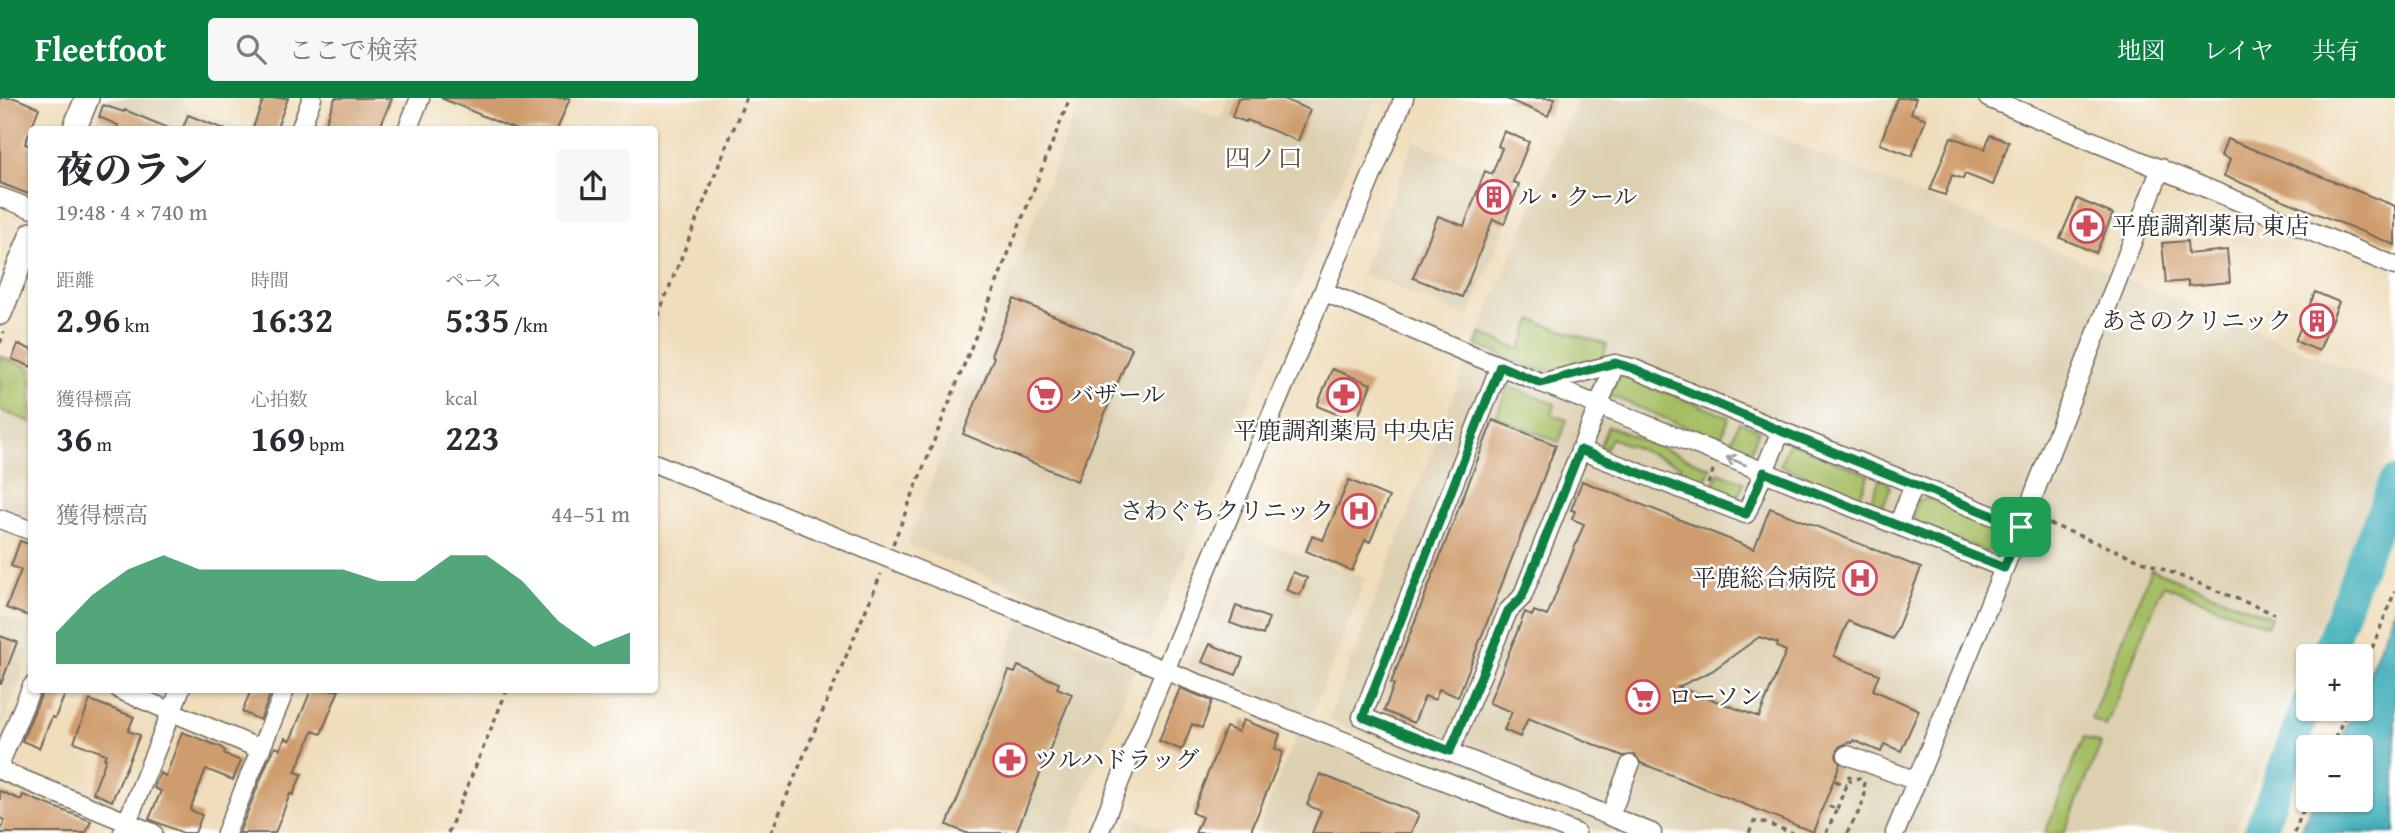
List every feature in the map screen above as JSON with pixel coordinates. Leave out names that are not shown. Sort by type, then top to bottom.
[{"type":"main road","points":[[76,126],[86,98]]},
{"type":"main road","points":[[0,313],[28,244]]},
{"type":"street","points":[[302,126],[312,98]]},
{"type":"street","points":[[409,126],[420,98]]},
{"type":"street","points":[[1099,833],[1164,670],[1325,292],[1404,98]]},
{"type":"street","points":[[1988,98],[2395,266]]},
{"type":"street","points":[[1895,833],[2021,527],[2161,168]]},
{"type":"street","points":[[0,197],[28,208]]},
{"type":"street","points":[[1325,292],[1541,383],[2004,568]]},
{"type":"street","points":[[1541,383],[1615,363],[1632,368],[2021,527]]},
{"type":"street","points":[[1450,751],[1508,611],[1522,597],[1615,363]]},
{"type":"street","points":[[1500,366],[1363,717],[1652,833]]},
{"type":"street","points":[[1590,370],[1601,374],[1604,388]]},
{"type":"street","points":[[1580,450],[1746,514],[1781,431]]},
{"type":"street","points":[[658,465],[1164,670],[1576,833]]},
{"type":"street","points":[[1898,525],[1914,485]]},
{"type":"street","points":[[0,519],[28,530]]},
{"type":"street","points":[[0,763],[29,693]]},
{"type":"street","points":[[127,693],[260,749]]},
{"type":"street","points":[[125,828],[179,693]]},
{"type":"street","points":[[226,833],[284,693]]},
{"type":"street","points":[[1847,763],[1916,781]]},
{"type":"street","points":[[1610,816],[1630,765]]},
{"type":"street","points":[[0,770],[125,828],[153,833]]},
{"type":"path","points":[[658,315],[746,98]]},
{"type":"path","points":[[771,833],[887,558],[1070,98]]},
{"type":"path","points":[[2373,646],[2395,591]]},
{"type":"path","points":[[448,833],[505,693]]},
{"type":"path","points":[[1847,763],[1851,779]]},
{"type":"path","points":[[1826,833],[1846,785],[1851,779],[1861,778],[1866,784],[1866,794],[1847,833]]},
{"type":"path","points":[[1835,781],[1846,785]]},
{"type":"path","points":[[1826,805],[1838,809]]},
{"type":"path","points":[[2294,833],[2302,812]]},
{"type":"path","points":[[1749,833],[1754,822],[1759,821],[1793,833]]},
{"type":"shaded area","points":[[105,98],[183,98],[181,104],[237,126],[94,126]]},
{"type":"shaded area","points":[[1081,98],[1169,98],[1221,119],[1230,98],[1376,98],[1150,642],[907,544]]},
{"type":"shaded area","name":"平鹿総合病院","points":[[1578,98],[1682,98],[2395,388],[2395,437],[2311,644],[2296,644],[2296,681],[2234,833],[1607,833],[1328,720],[1470,354]]},
{"type":"shaded area","points":[[1414,141],[1522,184],[1469,317],[1361,273]]},
{"type":"shaded area","points":[[0,410],[28,421],[28,519],[0,508]]},
{"type":"shaded area","points":[[1246,536],[1366,578],[1312,715],[1187,666]]},
{"type":"shaded area","points":[[0,615],[28,626],[28,659],[0,731]]},
{"type":"shaded area","points":[[1021,619],[1136,666],[1069,833],[935,833]]},
{"type":"shaded area","points":[[1299,728],[1556,833],[1257,833]]},
{"type":"shaded area","points":[[1130,816],[1171,833],[1123,833]]},
{"type":"green space","points":[[1532,320],[1607,345],[1601,363],[1536,369],[1476,345],[1481,333],[1520,350]]},
{"type":"green space","points":[[0,356],[28,368],[28,421],[0,410]]},
{"type":"green space","points":[[1627,376],[1729,417],[1720,441],[1609,395],[1618,379]]},
{"type":"green space","points":[[1508,386],[1555,404],[1551,414],[1567,420],[1559,442],[1496,417]]},
{"type":"green space","points":[[1739,422],[1759,430],[1750,453],[1729,445]]},
{"type":"green space","points":[[1608,426],[1711,468],[1702,490],[1676,479],[1681,466],[1611,438],[1605,450],[1599,448]]},
{"type":"green space","points":[[1789,442],[1869,475],[1859,498],[1780,465]]},
{"type":"green space","points":[[1718,472],[1744,482],[1735,504],[1710,494]]},
{"type":"green space","points":[[1880,479],[1887,481],[1890,488],[1884,504],[1879,506],[1870,502]]},
{"type":"green space","points":[[1928,498],[1998,526],[2000,535],[1994,550],[1985,551],[1917,524],[1913,514],[1918,501]]},
{"type":"green space","points":[[2151,569],[2271,617],[2267,626],[2163,585],[2106,726],[2091,719]]},
{"type":"green space","points":[[2084,737],[2101,744],[2064,833],[2045,833]]},
{"type":"water","points":[[2395,608],[2395,833],[2300,833],[2308,812],[2373,812],[2373,735],[2342,735],[2349,721],[2373,721],[2373,663]]},
{"type":"building","points":[[0,98],[15,98],[39,108],[32,126],[28,126],[25,144],[28,145],[28,194],[0,183]]},
{"type":"building","points":[[264,98],[288,98],[278,126],[254,126]]},
{"type":"building","points":[[335,98],[392,98],[381,126],[324,126]]},
{"type":"building","points":[[441,98],[570,98],[559,126],[507,126]]},
{"type":"building","points":[[1238,98],[1281,98],[1310,110],[1298,141],[1247,120],[1246,122],[1232,117]]},
{"type":"building","points":[[1504,98],[1555,98],[1548,116]]},
{"type":"building","points":[[1897,98],[1916,98],[1911,113],[1926,119],[1912,156],[1880,144]]},
{"type":"building","points":[[103,105],[124,112],[125,110],[163,126],[118,126],[99,117]]},
{"type":"building","points":[[188,115],[216,126],[184,126]]},
{"type":"building","points":[[1504,131],[1529,142],[1513,182],[1519,184],[1504,224],[1493,219],[1462,297],[1413,278],[1438,216],[1464,226],[1485,171],[1492,174],[1502,148],[1498,146]]},
{"type":"building","points":[[1990,135],[2009,142],[1993,185],[1965,174],[1963,179],[1952,175],[1945,195],[1930,190],[1951,137],[1985,149]]},
{"type":"building","points":[[2227,139],[2395,206],[2395,245],[2224,176],[2230,160],[2221,156]]},
{"type":"building","name":"平鹿調剤薬局 東店","points":[[2077,199],[2113,214],[2096,253],[2060,238]]},
{"type":"building","points":[[2187,241],[2188,254],[2227,250],[2230,282],[2188,286],[2188,281],[2166,283],[2162,243]]},
{"type":"building","name":"あさのクリニック","points":[[2315,292],[2339,302],[2319,351],[2295,341]]},
{"type":"building","name":"バザール","points":[[1014,299],[1132,348],[1077,481],[963,434]]},
{"type":"building","points":[[18,344],[28,348],[28,365],[12,359]]},
{"type":"building","name":"平鹿調剤薬局 中央店","points":[[1332,369],[1371,384],[1356,422],[1317,406]]},
{"type":"building","points":[[1493,420],[1556,445],[1458,697],[1439,689],[1435,700],[1425,696],[1414,723],[1384,711],[1394,684],[1391,683]]},
{"type":"building","points":[[1349,480],[1389,497],[1370,542],[1365,540],[1352,571],[1306,551],[1312,536],[1323,540]]},
{"type":"building","points":[[1582,481],[1754,549],[1770,508],[1921,568],[1893,639],[1848,621],[1834,656],[1879,674],[1873,690],[1919,710],[1901,751],[1884,744],[1881,752],[1853,740],[1852,743],[1839,747],[1836,756],[1840,764],[1813,832],[1641,763],[1635,755],[1623,756],[1528,718],[1520,737],[1504,730],[1512,712],[1489,703],[1525,612],[1532,616],[1534,611],[1547,616],[1584,524],[1572,519],[1575,511],[1571,510]],"holes":[[[1759,637],[1778,643],[1777,647],[1786,651],[1759,717],[1678,687],[1712,671]]]},
{"type":"building","points":[[20,541],[28,544],[28,616],[6,608],[21,570],[11,566]]},
{"type":"building","points":[[1293,572],[1307,578],[1300,595],[1286,590]]},
{"type":"building","points":[[1236,606],[1269,618],[1263,635],[1230,623]]},
{"type":"building","points":[[0,636],[17,642],[1,684],[0,684]]},
{"type":"building","points":[[1210,644],[1243,658],[1236,675],[1202,662]]},
{"type":"building","name":"ツルハドラッグ","points":[[1018,666],[1059,683],[1057,688],[1072,694],[1016,833],[966,833],[947,825],[1009,671],[1015,673]]},
{"type":"building","points":[[1180,688],[1212,701],[1202,728],[1192,724],[1182,750],[1159,741]]},
{"type":"building","points":[[42,693],[66,693],[39,748],[22,741]]},
{"type":"building","points":[[250,693],[271,693],[260,720],[242,712]]},
{"type":"building","points":[[310,693],[338,693],[321,734],[313,731],[295,772],[302,774],[293,795],[290,794],[275,833],[239,833],[275,747],[280,749],[285,738],[290,741]]},
{"type":"building","points":[[90,700],[134,717],[128,731],[140,735],[112,801],[93,793],[106,754],[74,742]]},
{"type":"building","points":[[1243,720],[1280,734],[1275,749],[1283,752],[1250,833],[1195,833],[1202,817],[1192,813],[1226,727],[1238,732]]},
{"type":"building","points":[[182,732],[221,747],[225,751],[224,754],[241,761],[233,780],[206,769],[190,810],[202,815],[195,833],[183,833],[149,819],[161,791],[154,788],[160,773],[166,776]]},
{"type":"building","points":[[1320,774],[1419,814],[1411,833],[1312,833],[1321,811],[1307,805]]},
{"type":"building","points":[[0,791],[21,800],[23,795],[91,821],[86,833],[0,833],[4,820],[0,818]]},
{"type":"waterway","points":[[2331,644],[2395,482]]},
{"type":"waterway","points":[[2259,833],[2301,721]]},
{"type":"place","name":"ル・クール","points":[[1494,197]]},
{"type":"place","name":"平鹿調剤薬局 東店","points":[[2087,226]]},
{"type":"place","name":"あさのクリニック","points":[[2317,321]]},
{"type":"place","name":"バザール","points":[[1045,395]]},
{"type":"place","name":"平鹿調剤薬局 中央店","points":[[1344,395]]},
{"type":"place","name":"さわぐちクリニック","points":[[1359,511]]},
{"type":"place","name":"平鹿総合病院","points":[[1860,578]]},
{"type":"place","name":"ローソン","points":[[1643,697]]},
{"type":"place","name":"ツルハドラッグ","points":[[1010,760]]},
{"type":"district","name":"四ノ口","points":[[1264,158]]},
{"type":"route","points":[[1615,363],[1632,368],[2021,527],[2004,568],[1764,472],[1746,514],[1580,450],[1522,597],[1508,611],[1450,751],[1363,717],[1500,366],[1541,383],[1615,363]]}]
